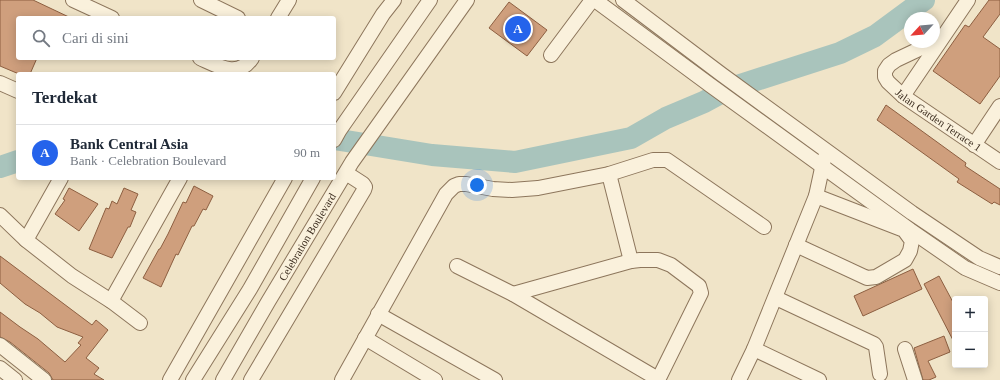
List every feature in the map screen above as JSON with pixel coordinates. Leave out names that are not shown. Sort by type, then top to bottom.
[{"type":"street","points":[[73,0],[108,16]]},
{"type":"street","points":[[201,0],[234,16]]},
{"type":"street","points":[[279,16],[289,0]]},
{"type":"street","points":[[336,90],[383,14],[394,0]]},
{"type":"street","points":[[336,136],[430,0]]},
{"type":"street","name":"Celebration Boulevard","points":[[223,380],[349,167],[467,0]]},
{"type":"street","points":[[551,55],[592,0]]},
{"type":"street","points":[[596,0],[710,85],[910,230],[965,268],[1000,283]]},
{"type":"street","points":[[623,0],[721,74],[912,213],[979,258],[1000,267]]},
{"type":"street","points":[[940,36],[968,0]]},
{"type":"street","name":"Jalan Garden Terrace 1","points":[[921,48],[889,65],[885,71],[885,77],[888,82],[903,96],[1000,162]]},
{"type":"street","points":[[903,96],[932,48]]},
{"type":"street","points":[[205,60],[229,70],[241,69],[251,60]]},
{"type":"street","points":[[0,83],[16,90]]},
{"type":"street","points":[[974,145],[1000,106]]},
{"type":"street","points":[[739,380],[754,350],[776,298],[816,196],[822,166],[827,151]]},
{"type":"street","points":[[342,380],[446,194],[454,186],[466,184],[493,189],[512,190],[538,188],[609,174],[653,160],[667,160],[764,226]]},
{"type":"street","points":[[251,380],[364,190],[365,186],[349,167]]},
{"type":"street","points":[[609,174],[631,261]]},
{"type":"street","points":[[26,240],[60,180]]},
{"type":"street","points":[[111,301],[179,180]]},
{"type":"street","points":[[170,380],[284,180]]},
{"type":"street","name":"Celebration Boulevard","points":[[193,380],[250,289],[312,180]]},
{"type":"street","points":[[796,245],[867,278],[876,277],[905,260],[910,251],[912,241],[904,230],[816,196]]},
{"type":"street","points":[[0,215],[26,240],[72,276],[111,301],[140,323]]},
{"type":"street","points":[[457,266],[513,294],[658,379],[701,293],[701,290],[699,286],[671,265],[658,260],[631,261],[513,294]]},
{"type":"street","points":[[776,298],[874,344],[876,347],[880,374]]},
{"type":"street","points":[[378,314],[495,380]]},
{"type":"street","points":[[365,338],[434,380]]},
{"type":"street","points":[[0,345],[44,380]]},
{"type":"street","points":[[904,349],[915,380]]},
{"type":"street","points":[[754,350],[819,380]]},
{"type":"street","points":[[0,368],[15,380]]},
{"type":"building","points":[[0,0],[33,0],[67,16],[16,16],[16,60],[36,60],[31,72],[16,73],[0,66]]},
{"type":"building","points":[[989,0],[1000,0],[1000,14],[983,37],[1000,49],[1000,76],[980,104],[933,71],[965,25],[969,27]]},
{"type":"building","points":[[509,2],[547,30],[527,56],[489,28]]},
{"type":"building","points":[[886,105],[966,163],[965,166],[1000,189],[1000,205],[994,202],[992,204],[957,182],[959,179],[877,120]]},
{"type":"building","points":[[194,186],[213,196],[206,210],[203,209],[194,226],[192,226],[178,255],[176,254],[161,287],[143,278],[168,234],[183,202],[186,203]]},
{"type":"building","points":[[69,188],[98,204],[79,231],[55,214],[65,200],[63,199]]},
{"type":"building","points":[[124,188],[138,194],[131,210],[136,212],[130,227],[128,227],[112,258],[89,249],[106,208],[109,209],[112,201],[117,204]]},
{"type":"building","points":[[0,256],[92,325],[96,320],[108,330],[86,358],[99,368],[94,374],[104,380],[53,380],[49,373],[10,342],[0,337],[0,312],[38,339],[65,362],[81,345],[78,343],[83,337],[57,327],[40,313],[25,304],[0,283]]},
{"type":"building","points":[[913,269],[922,289],[863,316],[854,296]]},
{"type":"building","points":[[939,276],[952,300],[952,338],[924,284]]},
{"type":"building","points":[[944,336],[950,352],[928,361],[936,377],[929,380],[923,380],[914,348]]},
{"type":"waterway","points":[[336,139],[432,155],[515,162],[631,138],[666,118],[704,102],[728,89],[840,53],[875,36],[924,0]]},
{"type":"waterway","points":[[0,167],[16,162]]},
{"type":"place","name":"Bank Central Asia","points":[[518,29]]}]
